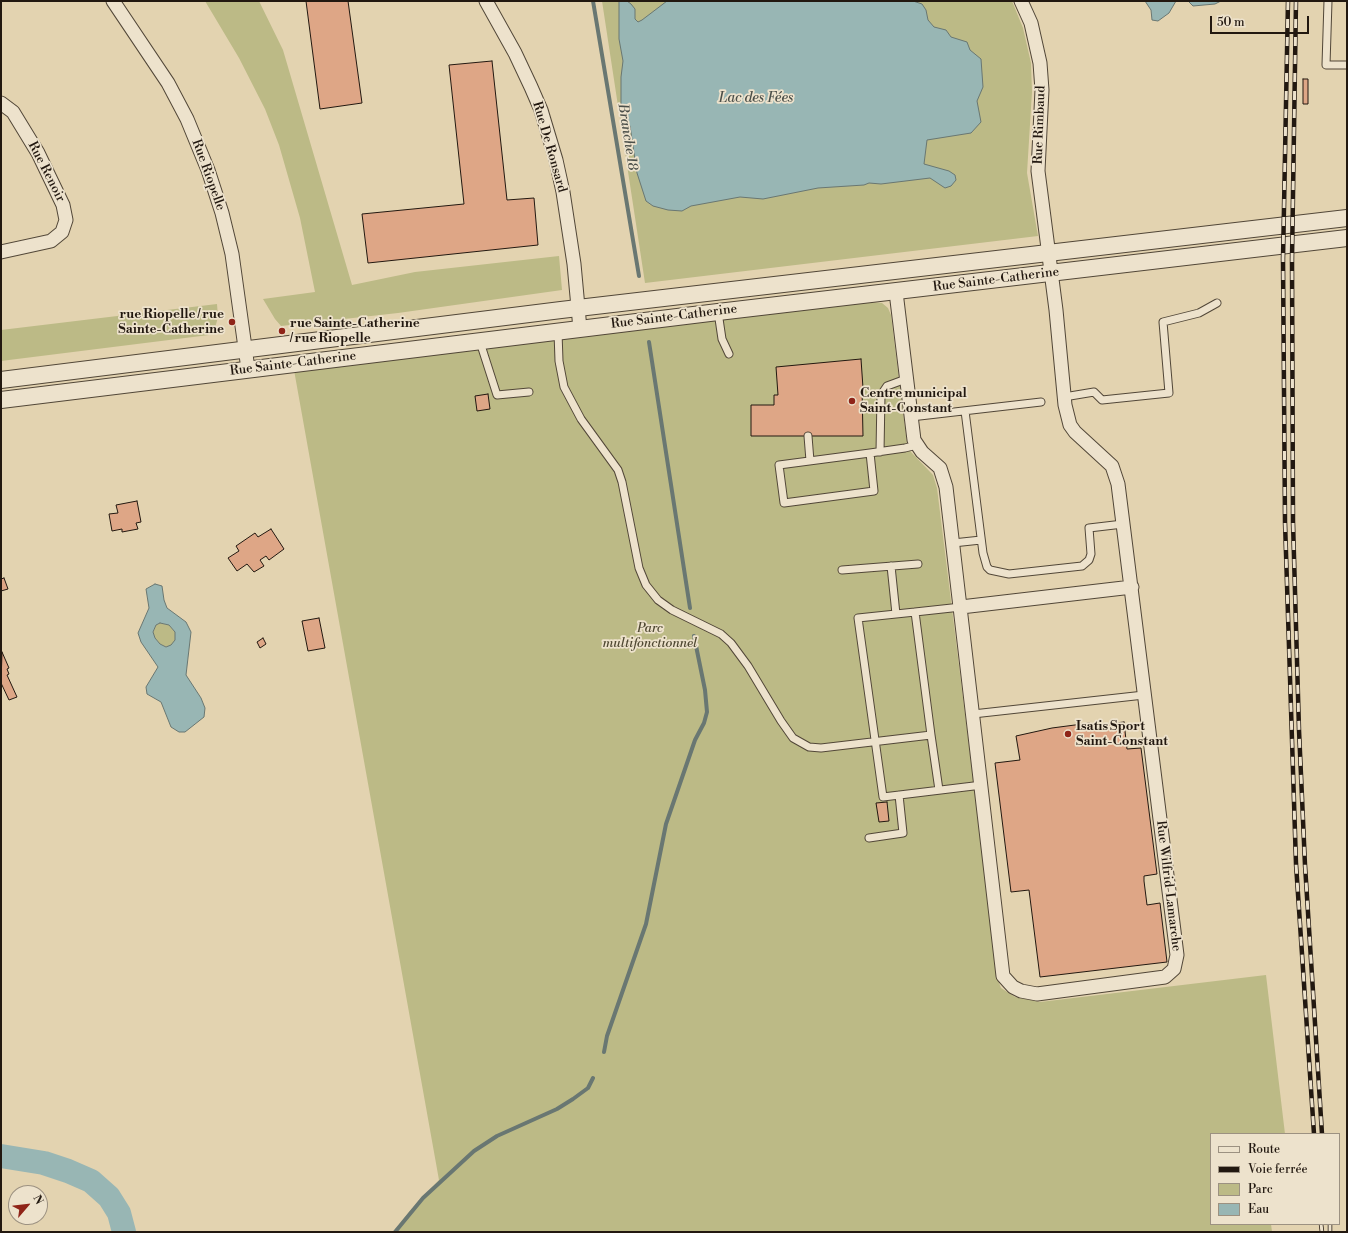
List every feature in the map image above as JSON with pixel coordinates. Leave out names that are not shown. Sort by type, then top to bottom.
[{"type":"street","name":"Rue Riopelle","points":[[113,1],[168,83],[187,119],[208,170],[222,213],[232,254],[248,369]]},
{"type":"street","name":"Rue De Ronsard","points":[[486,1],[524,73],[548,132],[563,192],[580,328]]},
{"type":"street","name":"Rue Rimbaud","points":[[1021,1],[1031,23],[1040,63],[1042,90],[1038,170],[1048,252]]},
{"type":"street","name":"Rue Renoir","points":[[1,102],[13,112],[38,153],[63,205],[66,220],[62,232],[51,241],[1,252]]},
{"type":"street","name":"Rue Sainte-Catherine","points":[[1,380],[1048,252],[1347,218]]},
{"type":"street","name":"Rue Sainte-Catherine","points":[[1,400],[480,342],[580,328],[1347,238]]},
{"type":"street","name":"Rue Wilfrid-Lamarche","points":[[917,445],[940,468],[943,474],[974,714],[1003,976],[1006,981],[1021,991],[1036,994],[1165,977],[1174,969],[1177,960],[1124,524],[1115,472],[1106,460],[1082,440],[1068,420],[1064,397],[1048,252]]},
{"type":"street","points":[[896,292],[913,434],[917,445]]},
{"type":"street","points":[[961,607],[1132,587]]},
{"type":"lane","points":[[1328,1],[1326,65],[1347,65]]},
{"type":"lane","points":[[1064,397],[1094,392],[1102,400],[1170,393],[1163,322],[1199,313],[1217,303]]},
{"type":"lane","points":[[718,312],[722,340],[729,354]]},
{"type":"lane","points":[[558,332],[559,361],[564,387],[581,420],[618,470],[622,482],[639,568],[646,585],[658,600],[672,610],[721,634],[731,643],[748,666],[781,722],[793,738],[808,747],[821,748],[931,735]]},
{"type":"lane","points":[[480,342],[497,395],[529,392]]},
{"type":"lane","points":[[880,452],[881,395],[887,386],[906,379]]},
{"type":"lane","points":[[911,417],[1041,402]]},
{"type":"lane","points":[[965,411],[984,560],[990,570],[997,573],[1014,573],[1082,566],[1090,560],[1089,528],[1124,524]]},
{"type":"lane","points":[[808,436],[810,461]]},
{"type":"lane","points":[[870,453],[874,491],[784,503],[780,465],[870,453],[880,452],[917,445]]},
{"type":"lane","points":[[953,543],[982,540]]},
{"type":"lane","points":[[842,570],[918,564]]},
{"type":"lane","points":[[891,566],[896,614]]},
{"type":"lane","points":[[961,607],[858,618],[883,797],[982,785]]},
{"type":"lane","points":[[915,612],[939,790]]},
{"type":"lane","points":[[974,714],[1144,695]]},
{"type":"lane","points":[[869,838],[903,833],[899,795]]},
{"type":"green space","points":[[205,1],[259,1],[283,50],[352,285],[415,272],[559,256],[562,290],[398,313],[281,326],[263,299],[315,292],[300,218],[279,145],[265,109],[239,58]]},
{"type":"green space","points":[[602,1],[1012,1],[1023,28],[1031,63],[1032,92],[1027,173],[1038,236],[645,283]]},
{"type":"green space","name":"Parc multifonctionnel","points":[[869,302],[882,303],[888,308],[891,315],[907,444],[911,452],[933,475],[937,488],[998,980],[1001,988],[1015,997],[1040,1002],[1266,975],[1285,1133],[1210,1133],[1210,1225],[1271,1225],[1272,1232],[394,1232],[409,1212],[439,1180],[294,370]]},
{"type":"green space","points":[[217,304],[218,317],[215,328],[209,335],[1,361],[1,330]]},
{"type":"green space","points":[[160,623],[169,625],[175,632],[175,640],[172,645],[166,647],[160,644],[155,638],[153,633],[156,625]]},
{"type":"water","name":"Lac des Fées","points":[[619,1],[627,1],[631,4],[635,9],[635,19],[638,22],[667,1],[913,1],[922,4],[926,10],[928,20],[934,27],[946,30],[951,37],[967,42],[970,50],[981,59],[983,87],[977,101],[981,122],[971,133],[927,140],[924,164],[949,171],[955,175],[956,180],[951,186],[945,188],[930,178],[881,184],[869,183],[864,185],[818,188],[763,199],[740,197],[691,206],[682,211],[668,210],[653,206],[646,201],[637,173],[630,126],[623,117],[621,104],[621,77],[623,61],[619,39]]},
{"type":"water","points":[[1145,1],[1176,1],[1169,13],[1158,21],[1152,20],[1151,10]]},
{"type":"water","points":[[1188,1],[1221,1],[1215,4],[1193,6]]},
{"type":"water","points":[[155,584],[162,586],[167,608],[186,622],[191,632],[186,675],[201,698],[205,708],[204,717],[185,732],[179,732],[171,727],[161,702],[147,694],[146,687],[158,667],[141,642],[138,633],[149,608],[146,589]],"holes":[[[160,623],[169,625],[175,632],[175,640],[171,645],[166,647],[160,644],[155,638],[153,632],[156,625]]]},
{"type":"building","points":[[306,1],[348,1],[362,103],[320,109]]},
{"type":"building","points":[[492,61],[507,200],[534,198],[538,245],[368,263],[362,214],[464,204],[449,65]]},
{"type":"building","points":[[1303,79],[1308,79],[1308,104],[1303,104]]},
{"type":"building","points":[[861,359],[863,388],[863,436],[751,436],[751,405],[774,405],[774,395],[778,395],[776,367]]},
{"type":"building","points":[[488,394],[490,409],[477,411],[475,396]]},
{"type":"building","points":[[137,501],[141,522],[136,523],[138,529],[122,532],[122,529],[112,531],[109,514],[118,513],[116,505]]},
{"type":"building","points":[[271,529],[284,549],[269,560],[266,556],[260,560],[264,566],[254,572],[247,564],[237,571],[228,558],[239,551],[236,546],[255,533],[258,537]]},
{"type":"building","points":[[4,578],[8,589],[1,591],[1,579]]},
{"type":"building","points":[[319,618],[325,648],[308,651],[302,621]]},
{"type":"building","points":[[263,638],[266,644],[260,648],[257,642]]},
{"type":"building","points":[[2,652],[9,668],[7,669],[9,674],[7,675],[17,697],[9,700],[1,683]]},
{"type":"building","points":[[1124,722],[1127,749],[1141,748],[1157,874],[1144,876],[1144,881],[1147,905],[1160,903],[1167,962],[1040,977],[1029,890],[1011,892],[995,763],[1020,760],[1016,736],[1052,728],[1090,723],[1090,726]]},
{"type":"building","points":[[887,802],[889,821],[879,822],[876,803]]},
{"type":"waterway","name":"Branche 18","points":[[593,1],[639,276]]},
{"type":"waterway","points":[[649,342],[690,608]]},
{"type":"waterway","points":[[604,1052],[607,1036],[646,924],[666,824],[695,740],[704,723],[707,712],[705,690],[694,636]]},
{"type":"waterway","points":[[395,1232],[423,1198],[474,1151],[497,1136],[557,1109],[588,1088],[593,1078]]},
{"type":"waterway","points":[[1,1156],[44,1163],[91,1181],[109,1197],[119,1213],[124,1232]]},
{"type":"railway","points":[[1288,1],[1283,259],[1285,522],[1296,864],[1314,1133]]},
{"type":"railway","points":[[1296,1],[1292,259],[1293,522],[1299,730],[1305,865],[1322,1133]]},
{"type":"railway","points":[[1321,1225],[1322,1232]]},
{"type":"railway","points":[[1330,1225],[1330,1232]]},
{"type":"place","name":"rue Riopelle / rue Sainte-Catherine","points":[[232,322]]},
{"type":"place","name":"rue Sainte-Catherine / rue Riopelle","points":[[282,331]]},
{"type":"place","name":"Centre municipal Saint-Constant","points":[[852,401]]},
{"type":"place","name":"Isatis Sport Saint-Constant","points":[[1068,734]]}]
